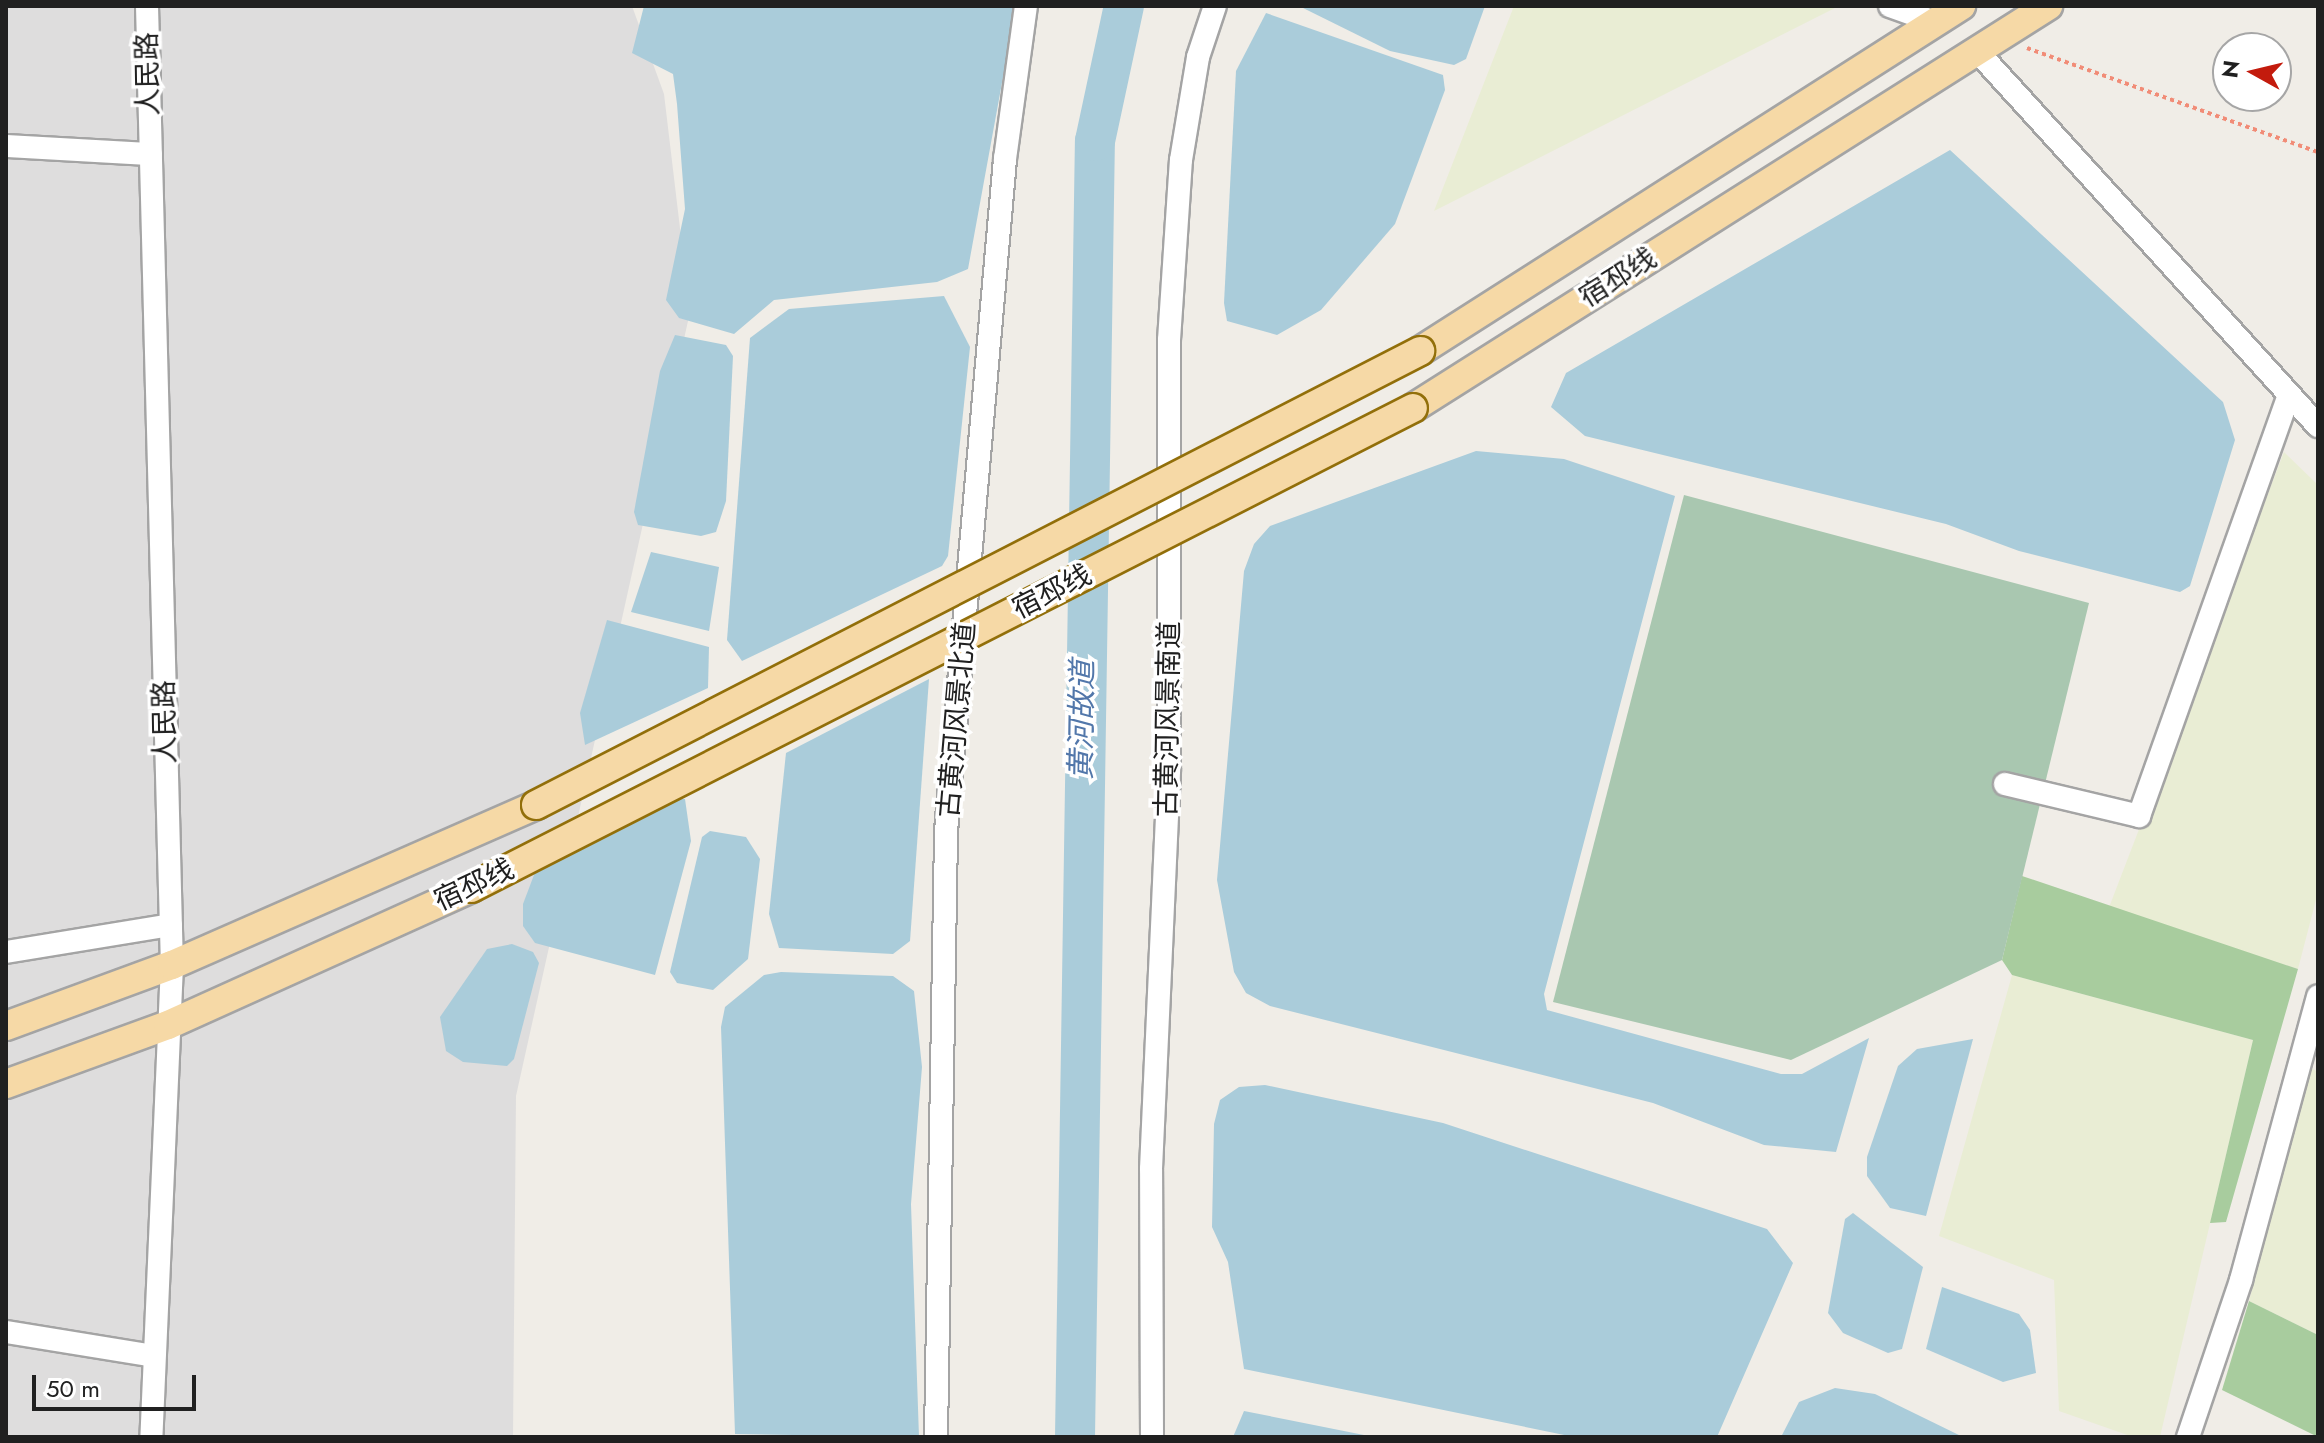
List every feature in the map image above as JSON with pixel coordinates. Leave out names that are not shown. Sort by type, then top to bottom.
[{"type":"main road","name":"宿邳线","points":[[6,1026],[172,965],[536,805],[1420,351],[1961,6]]},
{"type":"main road","name":"宿邳线","points":[[6,1084],[168,1025],[471,888],[1413,408],[2048,6]]},
{"type":"street","name":"人民路","points":[[147,6],[172,965],[151,1437]]},
{"type":"street","name":"古黄河风景北道","points":[[936,1437],[946,831],[1005,159],[1026,6]]},
{"type":"street","name":"古黄河风景南道","points":[[1152,1437],[1151,1169],[1169,768],[1169,340],[1181,160],[1198,57],[1215,6]]},
{"type":"street","points":[[1890,6],[1935,22]]},
{"type":"street","points":[[1988,44],[2288,398],[2318,426]]},
{"type":"street","points":[[6,146],[151,154]]},
{"type":"street","points":[[2005,784],[2139,816],[2288,398]]},
{"type":"street","points":[[6,952],[171,925]]},
{"type":"street","points":[[2188,1437],[2241,1280],[2318,996]]},
{"type":"street","points":[[6,1332],[154,1356]]},
{"type":"path","points":[[1988,44],[2318,152]]},
{"type":"shaded area","points":[[6,6],[632,6],[664,94],[690,312],[516,1096],[513,1437],[6,1437]]},
{"type":"green space","points":[[1514,6],[1829,6],[1835,8],[1434,211]]},
{"type":"green space","points":[[2284,452],[2318,485],[2318,892],[2298,969],[2108,910]]},
{"type":"green space","points":[[1684,495],[2089,603],[2002,960],[1791,1060],[1553,1002]]},
{"type":"green space","points":[[2022,876],[2298,969],[2226,1222],[2210,1223],[2253,1040],[2012,975],[2002,960]]},
{"type":"green space","points":[[2012,975],[2253,1040],[2160,1437],[2133,1437],[2059,1411],[2054,1280],[1939,1236]]},
{"type":"green space","points":[[2309,1067],[2318,1072],[2318,1335],[2249,1301]]},
{"type":"green space","points":[[2249,1301],[2318,1335],[2318,1437],[2222,1390]]},
{"type":"water","points":[[644,6],[1016,6],[968,269],[937,282],[774,300],[734,334],[679,318],[666,300],[685,209],[677,104],[673,74],[632,53]]},
{"type":"water","points":[[1299,6],[1485,6],[1466,59],[1454,65],[1390,51]]},
{"type":"water","points":[[1266,13],[1443,75],[1445,90],[1395,224],[1321,310],[1277,335],[1227,321],[1224,303],[1236,71]]},
{"type":"water","points":[[1950,150],[2223,402],[2235,440],[2190,586],[2180,592],[2019,551],[1946,524],[1585,436],[1551,407],[1566,373]]},
{"type":"water","points":[[944,296],[970,347],[948,556],[942,566],[742,661],[727,640],[750,338],[789,309]]},
{"type":"water","points":[[675,335],[726,345],[733,356],[726,501],[716,532],[701,536],[638,525],[634,512],[660,371]]},
{"type":"water","points":[[1476,451],[1564,459],[1675,496],[1544,994],[1547,1010],[1781,1074],[1802,1074],[1869,1038],[1836,1152],[1764,1145],[1653,1103],[1270,1006],[1246,993],[1234,972],[1217,880],[1244,571],[1254,544],[1270,526]]},
{"type":"water","points":[[651,552],[719,567],[709,631],[631,612]]},
{"type":"water","points":[[607,620],[709,647],[708,688],[585,745],[580,713]]},
{"type":"water","points":[[929,679],[910,941],[893,954],[779,948],[769,914],[786,753]]},
{"type":"water","points":[[673,799],[685,799],[691,841],[655,975],[535,943],[523,926],[523,904],[537,867]]},
{"type":"water","points":[[710,831],[746,837],[760,859],[748,959],[713,990],[677,983],[670,972],[702,837]]},
{"type":"water","points":[[512,944],[533,952],[539,963],[514,1059],[507,1066],[463,1062],[446,1051],[440,1017],[487,949]]},
{"type":"water","points":[[781,972],[893,976],[914,991],[922,1067],[911,1204],[919,1437],[735,1434],[721,1027],[725,1007],[764,975]]},
{"type":"water","points":[[1973,1039],[1926,1216],[1890,1208],[1867,1176],[1867,1157],[1898,1066],[1917,1049]]},
{"type":"water","points":[[1265,1085],[1443,1123],[1767,1229],[1793,1263],[1717,1437],[1574,1437],[1244,1369],[1228,1262],[1212,1227],[1214,1124],[1220,1100],[1239,1087]]},
{"type":"water","points":[[1853,1213],[1923,1267],[1902,1349],[1888,1353],[1843,1333],[1828,1313],[1845,1219]]},
{"type":"water","points":[[1942,1287],[2019,1314],[2030,1330],[2036,1373],[2003,1382],[1926,1349]]},
{"type":"water","points":[[1835,1388],[1875,1394],[1963,1437],[1781,1437],[1799,1402]]},
{"type":"water","points":[[1244,1411],[1374,1437],[1233,1437]]},
{"type":"waterway","name":"黄河故道","points":[[1075,1437],[1095,141],[1124,6]]}]
